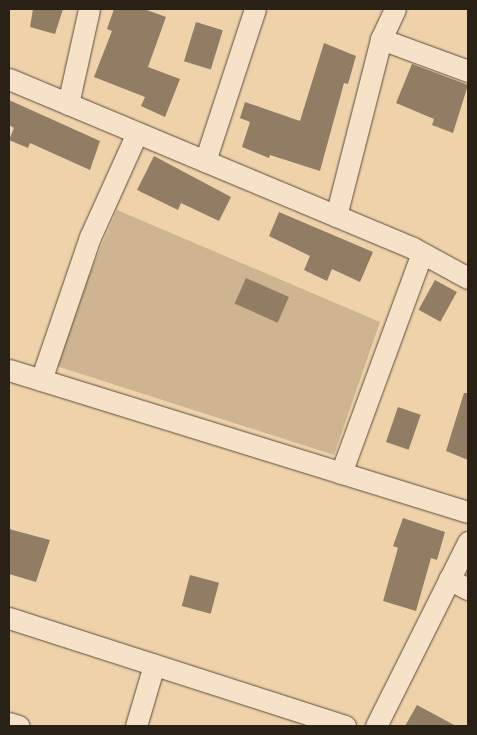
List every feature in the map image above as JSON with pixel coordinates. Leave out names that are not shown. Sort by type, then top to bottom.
[{"type":"street","points":[[68,104],[89,9]]},
{"type":"street","points":[[204,161],[255,9]]},
{"type":"street","points":[[336,216],[382,39],[395,9]]},
{"type":"street","points":[[382,39],[468,71]]},
{"type":"street","points":[[9,79],[422,253],[468,278]]},
{"type":"street","points":[[41,380],[90,237],[137,133]]},
{"type":"street","points":[[341,473],[422,253]]},
{"type":"street","points":[[10,373],[41,380],[468,512]]},
{"type":"street","points":[[376,726],[468,542]]},
{"type":"street","points":[[449,580],[468,589]]},
{"type":"street","points":[[9,618],[345,726]]},
{"type":"street","points":[[136,726],[154,665]]},
{"type":"street","points":[[9,723],[19,726]]},
{"type":"shaded area","points":[[117,210],[380,322],[334,455],[50,364]]},
{"type":"building","points":[[33,9],[63,9],[55,34],[30,27]]},
{"type":"building","points":[[114,9],[144,9],[166,17],[148,67],[180,79],[165,117],[141,106],[145,97],[94,77],[112,31],[107,29]]},
{"type":"building","points":[[196,22],[223,30],[211,69],[184,61]]},
{"type":"building","points":[[324,43],[356,56],[348,84],[344,83],[320,171],[270,155],[269,158],[242,147],[250,122],[240,118],[245,102],[300,121]]},
{"type":"building","points":[[412,64],[468,85],[453,133],[432,125],[434,119],[396,103]]},
{"type":"building","points":[[9,100],[100,141],[90,170],[30,143],[28,148],[9,140],[14,128],[9,125]]},
{"type":"building","points":[[154,156],[231,197],[219,221],[181,203],[178,210],[137,190]]},
{"type":"building","points":[[279,212],[373,252],[360,282],[332,269],[327,281],[304,270],[310,256],[269,236]]},
{"type":"building","points":[[246,278],[289,297],[278,323],[235,304]]},
{"type":"building","points":[[435,280],[457,292],[440,322],[419,310]]},
{"type":"building","points":[[464,393],[468,393],[468,460],[446,451]]},
{"type":"building","points":[[398,407],[421,415],[409,450],[386,442]]},
{"type":"building","points":[[403,518],[445,532],[437,560],[431,558],[416,611],[383,601],[398,548],[393,546]]},
{"type":"building","points":[[9,529],[50,540],[36,582],[9,574]]},
{"type":"building","points":[[190,575],[219,583],[211,614],[182,606]]},
{"type":"building","points":[[417,705],[456,726],[405,726]]}]
